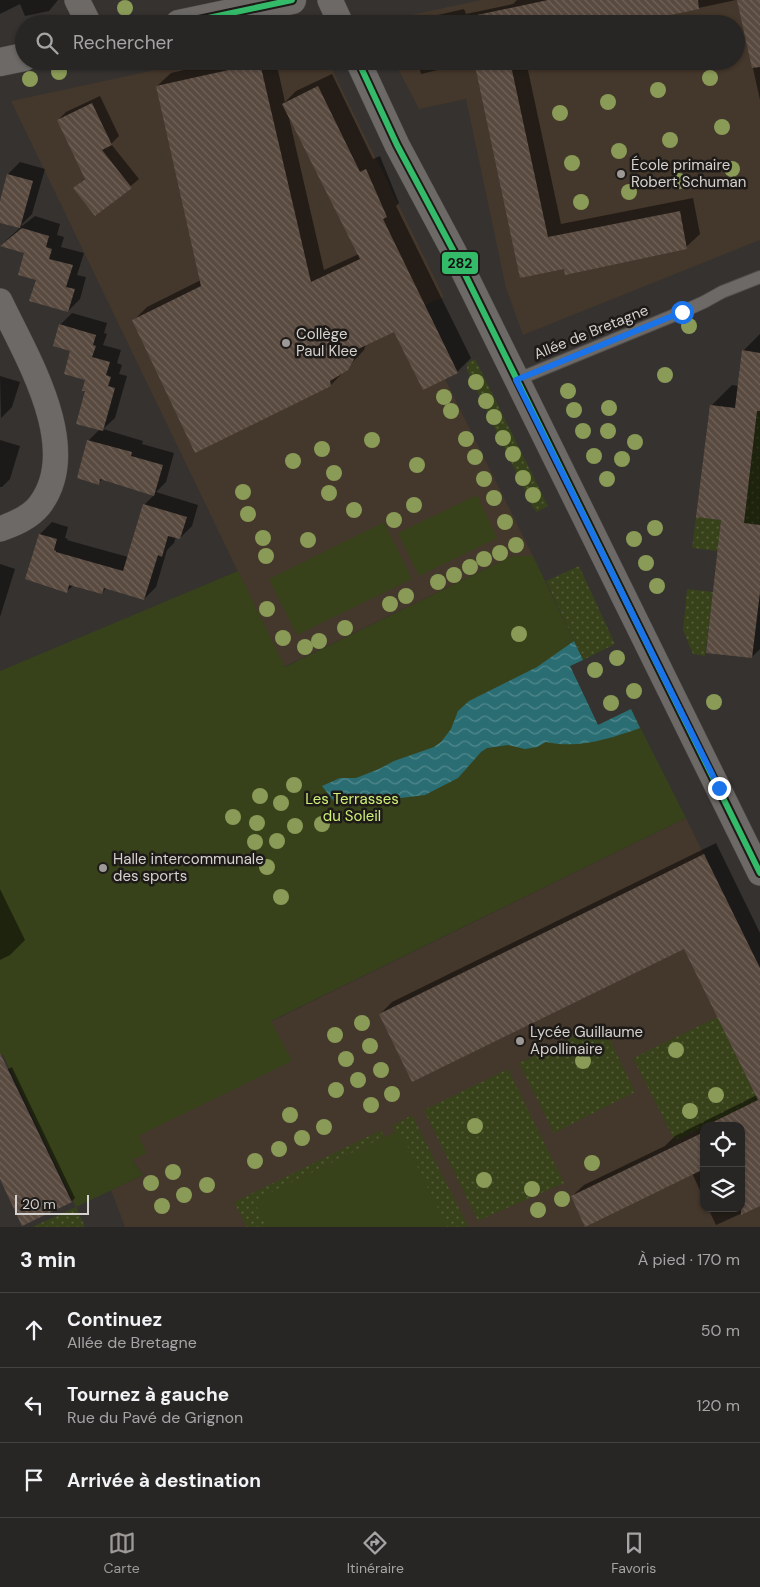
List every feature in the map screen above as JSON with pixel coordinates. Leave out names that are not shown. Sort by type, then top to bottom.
[{"type":"street","points":[[77,0],[84,15]]},
{"type":"street","points":[[221,15],[292,0]]},
{"type":"street","points":[[330,0],[337,15]]},
{"type":"street","points":[[0,62],[15,59]]},
{"type":"street","points":[[362,70],[397,145],[453,250],[760,874]]},
{"type":"street","points":[[0,302],[48,406],[55,442],[56,463],[49,488],[38,507],[18,522],[0,529]]},
{"type":"lane","name":"Allée de Bretagne","points":[[516,380],[682,312],[722,292],[760,277]]},
{"type":"shaded area","name":"École primaire Robert Schuman","points":[[481,0],[760,0],[760,240],[523,335],[506,288],[466,99],[419,109],[399,70],[745,70],[745,15],[411,15]]},
{"type":"shaded area","name":"Collège Paul Klee","points":[[155,70],[332,70],[444,297],[425,305],[458,373],[445,379],[533,556],[512,556],[284,667],[11,101]]},
{"type":"shaded area","name":"Lycée Guillaume Apollinaire","points":[[686,818],[760,968],[760,1227],[125,1227],[111,1190],[143,1175],[132,1160],[137,1136],[291,1061],[270,1022]]},
{"type":"green space","points":[[475,359],[548,506],[537,512],[533,508],[467,370],[467,363]]},
{"type":"green space","points":[[757,411],[760,411],[760,525],[744,523]]},
{"type":"green space","points":[[477,495],[497,538],[419,576],[398,533]]},
{"type":"green space","points":[[696,517],[721,520],[718,551],[692,548]]},
{"type":"green space","points":[[384,522],[412,579],[297,635],[269,579]]},
{"type":"green space","name":"Les Terrasses du Soleil","points":[[512,556],[533,556],[583,660],[570,666],[598,725],[631,709],[686,818],[271,1021],[292,1061],[138,1136],[147,1153],[132,1160],[143,1175],[76,1207],[3,1055],[0,1056],[0,671],[238,571],[285,667]]},
{"type":"green space","points":[[579,566],[615,644],[583,660],[546,581]]},
{"type":"green space","points":[[687,589],[713,592],[705,656],[693,654],[683,630]]},
{"type":"green space","points":[[717,1017],[758,1100],[713,1122],[700,1122],[700,1129],[675,1141],[633,1058]]},
{"type":"green space","points":[[602,1023],[635,1092],[554,1133],[519,1063]]},
{"type":"green space","points":[[508,1069],[564,1183],[478,1221],[424,1110]]},
{"type":"green space","points":[[412,1115],[468,1226],[466,1227],[447,1227],[399,1130],[394,1132],[392,1126]]},
{"type":"green space","points":[[381,1130],[384,1137],[255,1201],[267,1227],[247,1227],[234,1202]]},
{"type":"green space","points":[[399,1130],[447,1227],[267,1227],[254,1201]]},
{"type":"green space","points":[[76,1207],[85,1227],[32,1227]]},
{"type":"water","points":[[574,641],[583,660],[570,666],[598,725],[631,709],[640,728],[617,736],[582,744],[546,742],[537,747],[525,749],[508,745],[487,748],[481,752],[458,778],[425,795],[351,806],[336,804],[322,786],[340,778],[356,778],[394,761],[434,747],[441,742],[451,729],[458,711],[469,701],[537,667]]},
{"type":"building","points":[[548,0],[698,0],[699,9],[671,15],[477,15]]},
{"type":"building","points":[[737,0],[760,0],[760,67],[752,68],[745,36],[745,15],[740,15]]},
{"type":"building","points":[[228,70],[262,70],[311,282],[360,259],[282,104],[318,86],[360,172],[366,169],[387,217],[383,219],[458,373],[423,390],[394,332],[356,350],[348,370],[330,381],[331,386],[195,453],[132,320],[201,286],[156,86]]},
{"type":"building","points":[[476,70],[512,70],[548,237],[680,211],[687,249],[565,275],[564,269],[520,278]]},
{"type":"building","points":[[92,103],[112,145],[102,150],[132,188],[95,216],[73,188],[85,179],[57,120]]},
{"type":"building","points":[[7,174],[33,181],[20,228],[0,223],[0,201]]},
{"type":"building","points":[[22,228],[49,236],[46,247],[52,249],[49,259],[73,265],[66,287],[75,289],[68,312],[29,301],[36,280],[18,275],[24,253],[0,246]]},
{"type":"building","points":[[59,324],[96,335],[93,345],[96,346],[92,357],[110,362],[106,375],[111,377],[108,386],[115,388],[103,431],[76,424],[85,391],[82,391],[85,380],[64,374],[70,351],[53,346]]},
{"type":"building","points":[[742,350],[760,353],[760,411],[757,411],[744,523],[760,525],[760,592],[752,658],[706,653],[721,520],[696,517],[710,405],[735,408]]},
{"type":"building","points":[[87,440],[132,452],[131,456],[163,465],[154,496],[100,479],[99,485],[77,478]]},
{"type":"building","points":[[143,504],[187,517],[180,539],[168,536],[162,557],[158,555],[144,600],[104,588],[102,594],[69,585],[67,593],[25,579],[39,534],[57,539],[54,550],[56,552],[123,571]]},
{"type":"building","name":"Lycée Guillaume Apollinaire","points":[[704,854],[760,968],[760,1206],[741,1215],[741,1212],[745,1212],[745,1122],[713,1122],[758,1100],[684,949],[412,1082],[379,1014]]},
{"type":"building","points":[[0,1053],[72,1202],[22,1226],[0,1179]]},
{"type":"building","points":[[700,1134],[700,1171],[585,1227],[571,1196]]},
{"type":"transit line","name":"282","points":[[222,15],[292,0]]},
{"type":"transit line","name":"282","points":[[362,70],[397,145],[453,250],[760,873]]},
{"type":"place","name":"École primaire Robert Schuman","points":[[621,174]]},
{"type":"place","name":"Collège Paul Klee","points":[[286,343]]},
{"type":"place","name":"Halle intercommunale des sports","points":[[103,868]]},
{"type":"place","name":"Lycée Guillaume Apollinaire","points":[[520,1041]]},
{"type":"route","points":[[682,312],[516,380],[719,788]]}]
